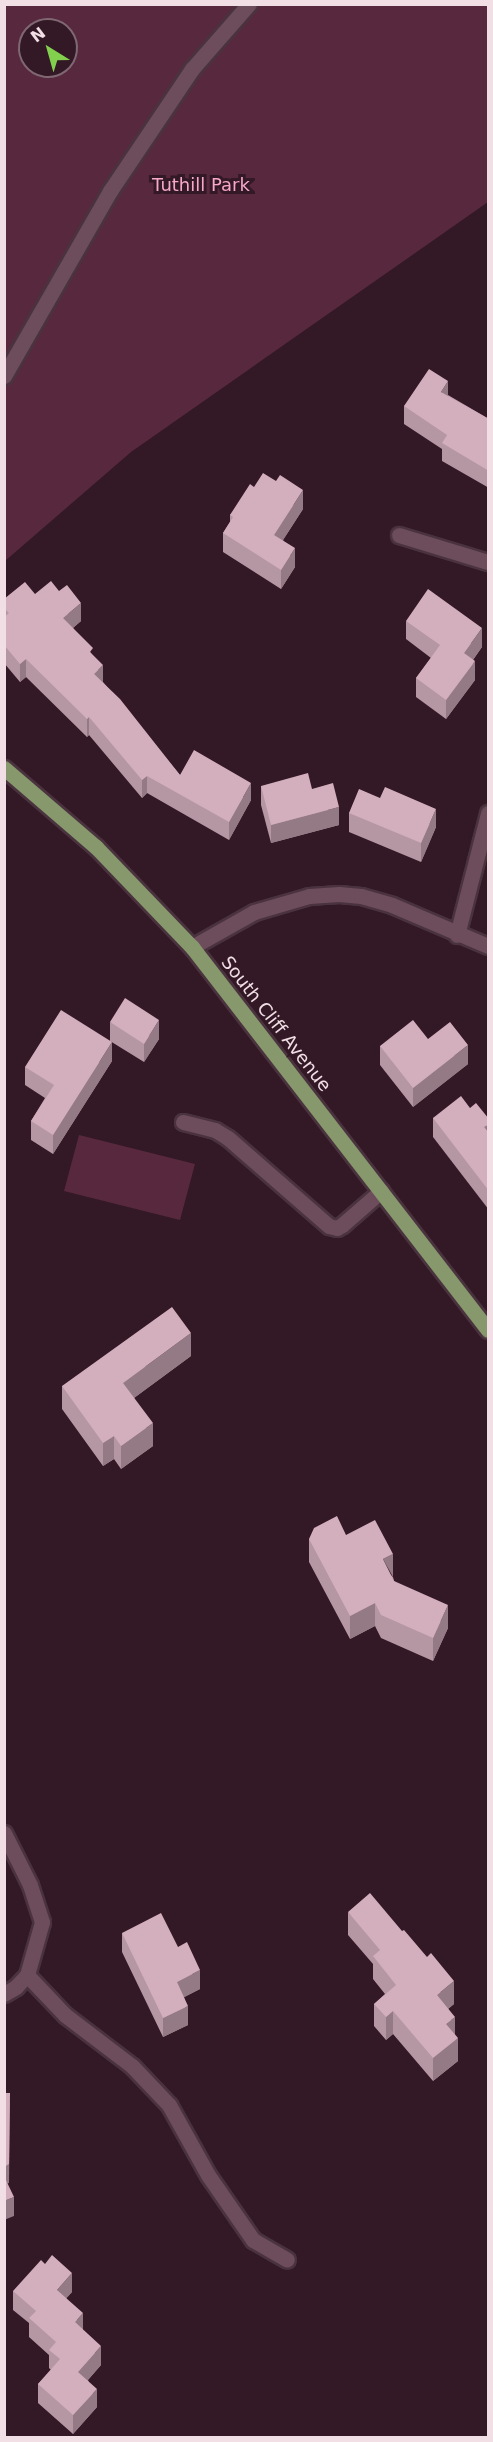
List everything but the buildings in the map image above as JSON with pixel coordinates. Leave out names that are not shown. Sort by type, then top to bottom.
[{"type":"main road","name":"South Cliff Avenue","points":[[4,768],[96,847],[192,947],[489,1330]]},
{"type":"street","points":[[4,376],[110,191],[192,69],[249,4]]},
{"type":"street","points":[[399,535],[489,562]]},
{"type":"street","points":[[457,935],[489,813]]},
{"type":"street","points":[[192,947],[254,912],[309,896],[339,894],[361,896],[392,905],[457,935],[489,946]]},
{"type":"street","points":[[183,1122],[215,1130],[228,1138],[330,1226],[337,1228],[342,1225],[381,1191]]},
{"type":"street","points":[[4,1833],[30,1885],[42,1922],[27,1975],[22,1982],[4,1994]]},
{"type":"street","points":[[27,1975],[65,2014],[132,2066],[169,2105],[208,2175],[253,2240],[287,2260]]},
{"type":"green space","name":"Tuthill Park","points":[[5,5],[488,5],[488,202],[131,452],[5,561]]},
{"type":"green space","points":[[79,1135],[195,1164],[180,1220],[64,1191]]}]
